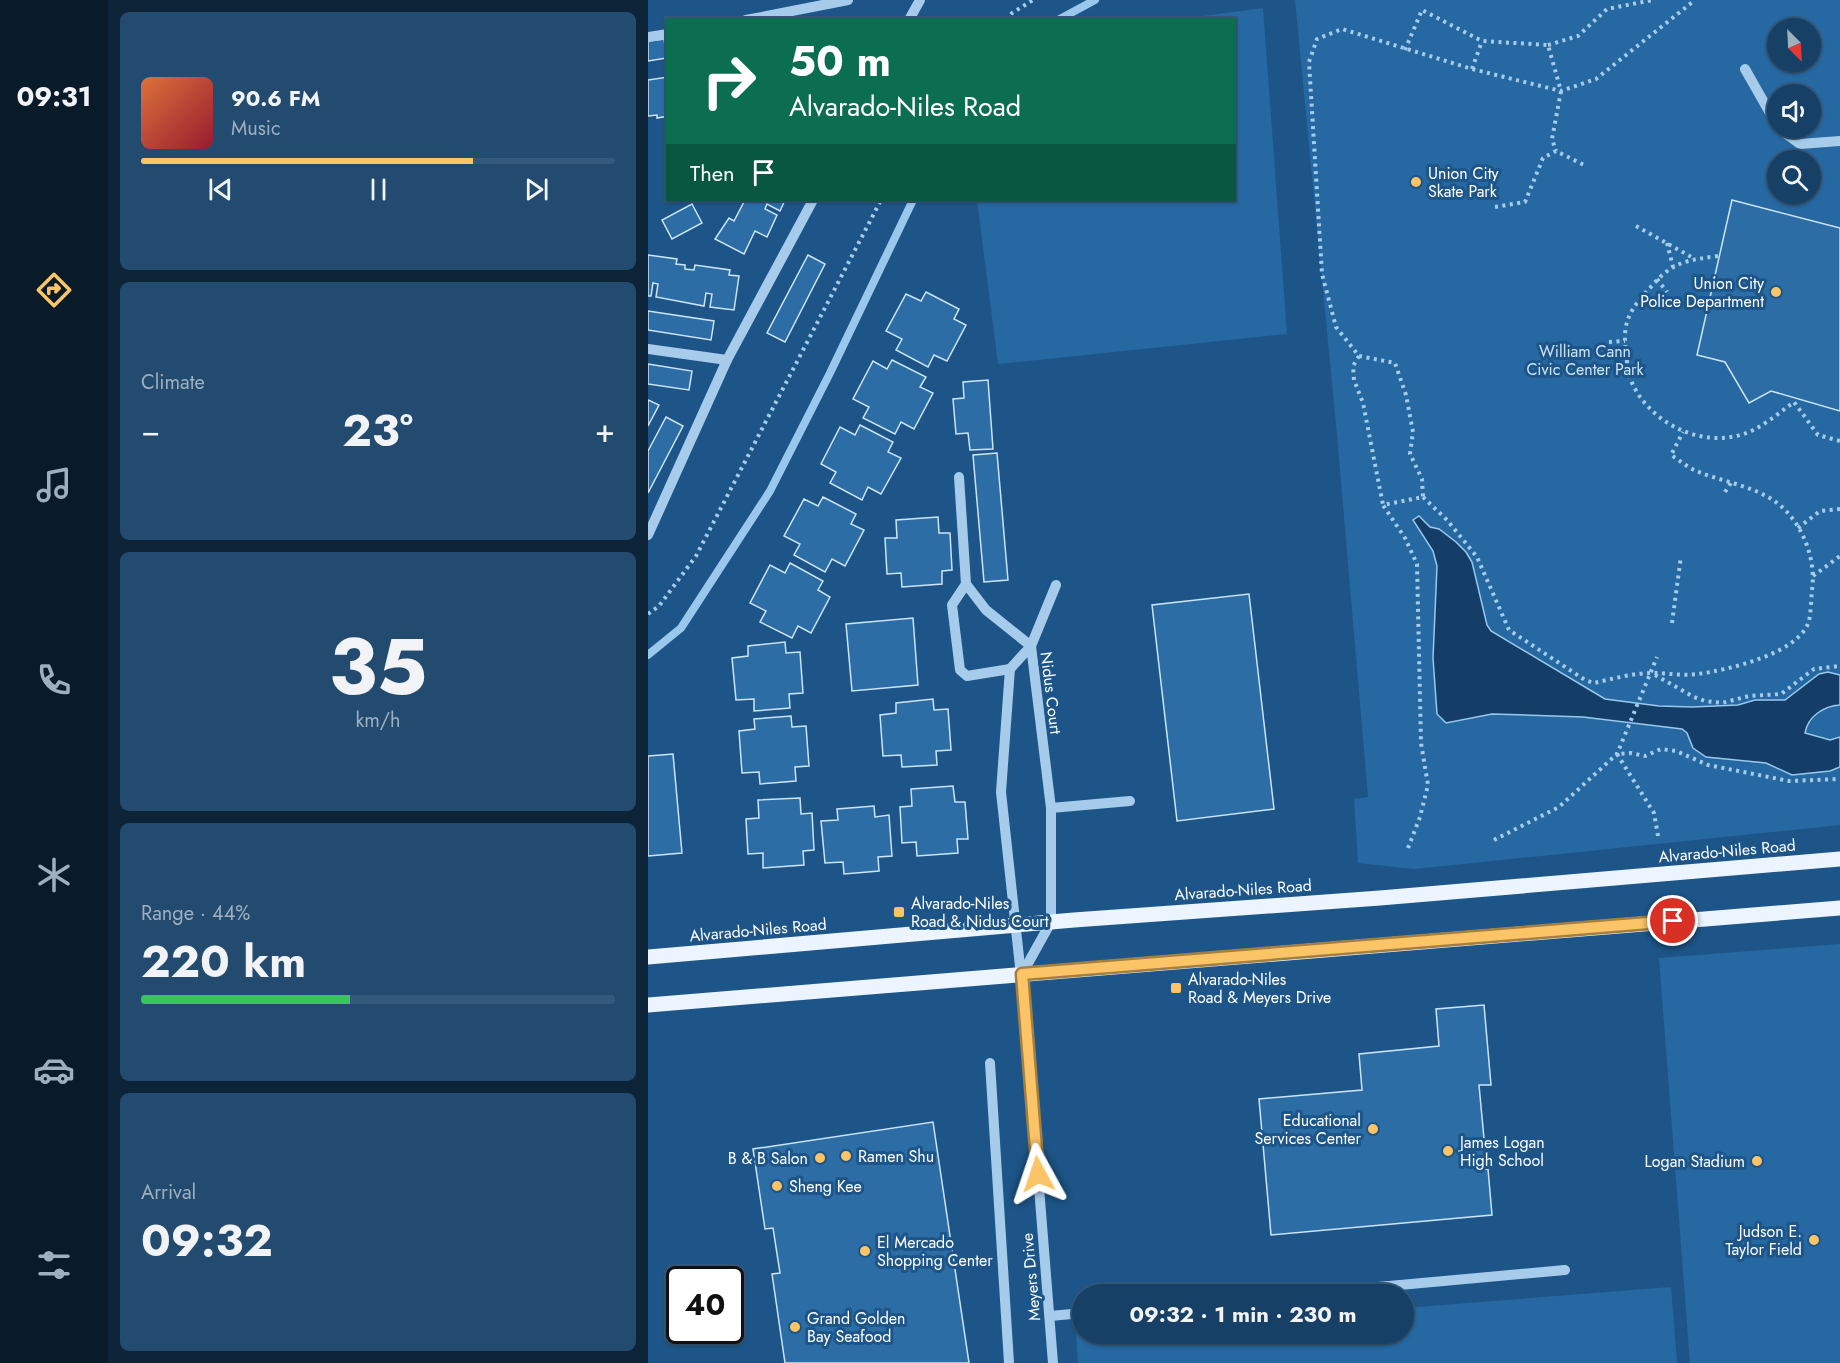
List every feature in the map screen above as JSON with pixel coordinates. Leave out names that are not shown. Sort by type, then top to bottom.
[{"type":"main road","name":"Alvarado-Niles Road","points":[[648,957],[1051,922],[1380,898],[1840,859]]},
{"type":"main road","points":[[648,1005],[1840,908]]},
{"type":"street","points":[[756,18],[848,0]]},
{"type":"street","points":[[910,18],[920,0]]},
{"type":"street","points":[[648,37],[666,34]]},
{"type":"street","points":[[1745,69],[1767,108]]},
{"type":"street","points":[[1792,138],[1800,144],[1840,141]]},
{"type":"street","points":[[648,535],[727,360],[812,201]]},
{"type":"street","points":[[648,348],[727,360]]},
{"type":"street","points":[[958,477],[966,584],[986,610],[1031,646],[1056,585]]},
{"type":"street","points":[[966,584],[952,605],[960,670],[967,676],[1010,669],[1001,792],[1015,925]]},
{"type":"street","name":"Nidus Court","points":[[1010,669],[1031,646]]},
{"type":"street","name":"Nidus Court","points":[[1031,646],[1051,808],[1051,922]]},
{"type":"street","points":[[1051,808],[1130,801]]},
{"type":"street","points":[[1022,974],[1051,922]]},
{"type":"street","name":"Meyers Drive","points":[[1015,925],[1022,974],[1053,1363]]},
{"type":"street","points":[[990,1063],[1009,1363]]},
{"type":"street","points":[[1411,1284],[1565,1270]]},
{"type":"street","points":[[1050,1316],[1072,1314]]},
{"type":"path","points":[[1008,18],[1033,0]]},
{"type":"path","points":[[1404,50],[1422,10],[1482,40],[1548,45],[1578,36],[1608,9],[1653,0]]},
{"type":"path","points":[[1683,432],[1671,455],[1694,470],[1762,494],[1785,510],[1798,528],[1810,552],[1813,576],[1809,622],[1801,635],[1777,651],[1743,665],[1696,674],[1652,673],[1594,683],[1585,680],[1509,630],[1477,557],[1447,520],[1423,497],[1422,479],[1410,454],[1413,432],[1406,395],[1395,363],[1359,356],[1336,327],[1322,274],[1309,62],[1317,39],[1342,29],[1404,50],[1472,69],[1561,90],[1596,79],[1695,0]]},
{"type":"path","points":[[1472,69],[1482,40]]},
{"type":"path","points":[[1548,45],[1561,90],[1552,139],[1556,151],[1584,165]]},
{"type":"path","points":[[1495,207],[1525,202],[1543,158],[1556,151]]},
{"type":"path","points":[[648,614],[659,606],[696,556],[880,201]]},
{"type":"path","points":[[1636,226],[1695,259]]},
{"type":"path","points":[[1666,243],[1673,267]]},
{"type":"path","points":[[1718,256],[1695,259],[1673,267],[1657,279],[1639,300],[1628,322],[1625,341],[1628,372],[1638,393],[1668,424],[1683,432],[1701,436],[1740,435],[1766,423],[1794,402],[1818,435],[1840,441]]},
{"type":"path","points":[[1657,279],[1667,292]]},
{"type":"path","points":[[1609,342],[1625,341]]},
{"type":"path","points":[[1359,356],[1353,366],[1354,380],[1363,403],[1383,505],[1405,538],[1417,564],[1421,743],[1428,785],[1420,818],[1408,848]]},
{"type":"path","points":[[1725,492],[1731,483]]},
{"type":"path","points":[[1383,505],[1423,497]]},
{"type":"path","points":[[1798,528],[1820,511],[1840,510]]},
{"type":"path","points":[[1672,623],[1681,556]]},
{"type":"path","points":[[1813,576],[1840,556]]},
{"type":"path","points":[[1494,840],[1559,807],[1617,754],[1657,657]]},
{"type":"path","points":[[1652,673],[1694,697],[1722,703],[1749,696],[1781,694],[1814,669],[1840,666]]},
{"type":"path","points":[[1617,754],[1631,753],[1644,756],[1661,750],[1676,751],[1708,765],[1789,781],[1840,779]]},
{"type":"path","points":[[1617,754],[1654,813],[1658,836]]},
{"type":"green space","name":"William Cann Civic Center Park","points":[[1295,0],[1840,0],[1840,825],[1414,869],[1358,863],[1354,799],[1368,797],[1337,435]]},
{"type":"green space","points":[[1263,8],[1287,334],[998,364],[977,201],[1236,201],[1236,18],[1188,18]]},
{"type":"green space","name":"Logan Stadium","points":[[1840,944],[1840,1363],[1690,1363],[1659,958]]},
{"type":"green space","points":[[1671,1287],[1677,1363],[1078,1363],[1077,1344],[1414,1344],[1414,1307]]},
{"type":"shaded area","points":[[1419,516],[1430,527],[1439,529],[1466,552],[1472,562],[1487,625],[1491,631],[1605,699],[1659,706],[1738,705],[1755,700],[1785,700],[1819,674],[1828,672],[1840,675],[1840,705],[1828,707],[1813,717],[1805,733],[1830,740],[1840,737],[1840,767],[1830,771],[1792,775],[1766,763],[1706,757],[1693,748],[1687,733],[1682,729],[1583,717],[1492,714],[1446,723],[1437,714],[1433,658],[1437,566],[1433,551],[1413,520]]},
{"type":"building","points":[[664,39],[666,58],[648,61],[648,41]]},
{"type":"building","points":[[666,77],[666,116],[657,118],[657,115],[648,116],[648,80]]},
{"type":"building","name":"Union City Police Department","points":[[1732,200],[1840,228],[1840,411],[1771,391],[1749,403],[1725,362],[1697,355]]},
{"type":"building","points":[[744,201],[785,201],[780,211],[767,204],[765,209],[777,215],[767,237],[755,231],[744,254],[715,239],[729,218],[734,221]]},
{"type":"building","points":[[692,204],[702,223],[672,239],[662,220]]},
{"type":"building","points":[[648,255],[677,259],[676,264],[685,265],[685,269],[694,270],[695,265],[730,270],[729,275],[739,276],[734,310],[710,307],[712,294],[706,293],[704,306],[656,297],[658,284],[653,283],[651,296],[648,296]]},
{"type":"building","points":[[808,255],[825,264],[785,342],[767,333]]},
{"type":"building","points":[[926,292],[959,309],[954,319],[966,325],[947,361],[934,355],[928,367],[896,350],[902,339],[886,331],[906,294],[921,301]]},
{"type":"building","points":[[648,311],[714,321],[711,340],[648,330]]},
{"type":"building","points":[[892,360],[926,377],[920,387],[933,393],[914,429],[901,422],[895,434],[863,418],[869,407],[853,399],[873,361],[887,369]]},
{"type":"building","points":[[648,364],[692,371],[689,390],[648,384]]},
{"type":"building","points":[[988,380],[993,449],[970,450],[968,433],[956,434],[953,399],[964,398],[963,382]]},
{"type":"building","points":[[648,400],[659,405],[648,426]]},
{"type":"building","points":[[666,417],[683,426],[648,493],[648,451]]},
{"type":"building","points":[[860,425],[893,442],[888,452],[901,458],[881,494],[868,487],[862,500],[830,483],[836,472],[821,464],[840,427],[855,435]]},
{"type":"building","points":[[997,453],[1008,580],[984,582],[973,455]]},
{"type":"building","points":[[823,497],[856,514],[851,524],[864,530],[845,566],[832,559],[825,572],[794,555],[800,544],[784,536],[804,499],[818,506]]},
{"type":"building","points":[[938,517],[939,533],[950,533],[952,570],[942,571],[942,584],[902,587],[901,573],[887,574],[885,538],[897,538],[896,520]]},
{"type":"building","points":[[790,563],[823,581],[818,590],[830,597],[811,633],[798,626],[792,638],[760,622],[766,611],[750,603],[770,565],[785,573]]},
{"type":"building","points":[[1249,594],[1274,809],[1177,821],[1152,605]]},
{"type":"building","points":[[913,618],[918,685],[852,691],[846,624]]},
{"type":"building","points":[[785,642],[786,653],[800,652],[803,693],[789,694],[790,708],[754,711],[754,699],[736,700],[732,658],[748,656],[748,646]]},
{"type":"building","points":[[933,699],[934,710],[948,709],[951,750],[936,751],[937,765],[902,767],[901,755],[883,756],[880,715],[896,713],[896,703]]},
{"type":"building","points":[[791,716],[792,727],[806,726],[809,766],[795,767],[796,781],[760,784],[759,772],[742,773],[739,731],[755,729],[754,719]]},
{"type":"building","points":[[673,754],[682,853],[648,856],[648,756]]},
{"type":"building","points":[[953,786],[955,802],[965,802],[968,839],[957,839],[958,853],[917,856],[916,842],[902,843],[900,807],[912,806],[911,789]]},
{"type":"building","points":[[800,798],[801,814],[812,813],[814,850],[803,851],[804,865],[763,868],[763,853],[748,854],[746,819],[759,818],[758,800]]},
{"type":"building","points":[[874,806],[875,817],[889,815],[892,856],[878,857],[879,871],[844,874],[843,862],[825,863],[821,821],[838,820],[837,809]]},
{"type":"building","name":"Educational Services Center","points":[[1484,1005],[1491,1085],[1479,1085],[1486,1160],[1480,1160],[1481,1170],[1488,1169],[1492,1215],[1271,1235],[1259,1099],[1362,1090],[1359,1054],[1439,1046],[1436,1009]]},
{"type":"building","name":"El Mercado Shopping Center","points":[[933,1122],[969,1363],[785,1363],[772,1274],[780,1273],[773,1228],[765,1229],[753,1149]]},
{"type":"waterway","points":[[1062,18],[1095,0]]},
{"type":"waterway","points":[[648,655],[681,628],[770,491],[830,373],[913,201]]},
{"type":"place","name":"Union City Skate Park","points":[[1416,182]]},
{"type":"place","name":"Union City Police Department","points":[[1776,292]]},
{"type":"place","name":"Alvarado-Niles Road & Nidus Court","points":[[899,912]]},
{"type":"place","name":"Alvarado-Niles Road & Meyers Drive","points":[[1176,988]]},
{"type":"place","name":"Educational Services Center","points":[[1373,1129]]},
{"type":"place","name":"James Logan High School","points":[[1448,1151]]},
{"type":"place","name":"Ramen Shu","points":[[846,1156]]},
{"type":"place","name":"B & B Salon","points":[[820,1158]]},
{"type":"place","name":"Logan Stadium","points":[[1757,1161]]},
{"type":"place","name":"Sheng Kee","points":[[777,1186]]},
{"type":"place","name":"Judson E. Taylor Field","points":[[1814,1240]]},
{"type":"place","name":"El Mercado Shopping Center","points":[[865,1251]]},
{"type":"place","name":"Grand Golden Bay Seafood","points":[[795,1327]]},
{"type":"route","points":[[1038,1174],[1022,974],[1673,921]]}]
